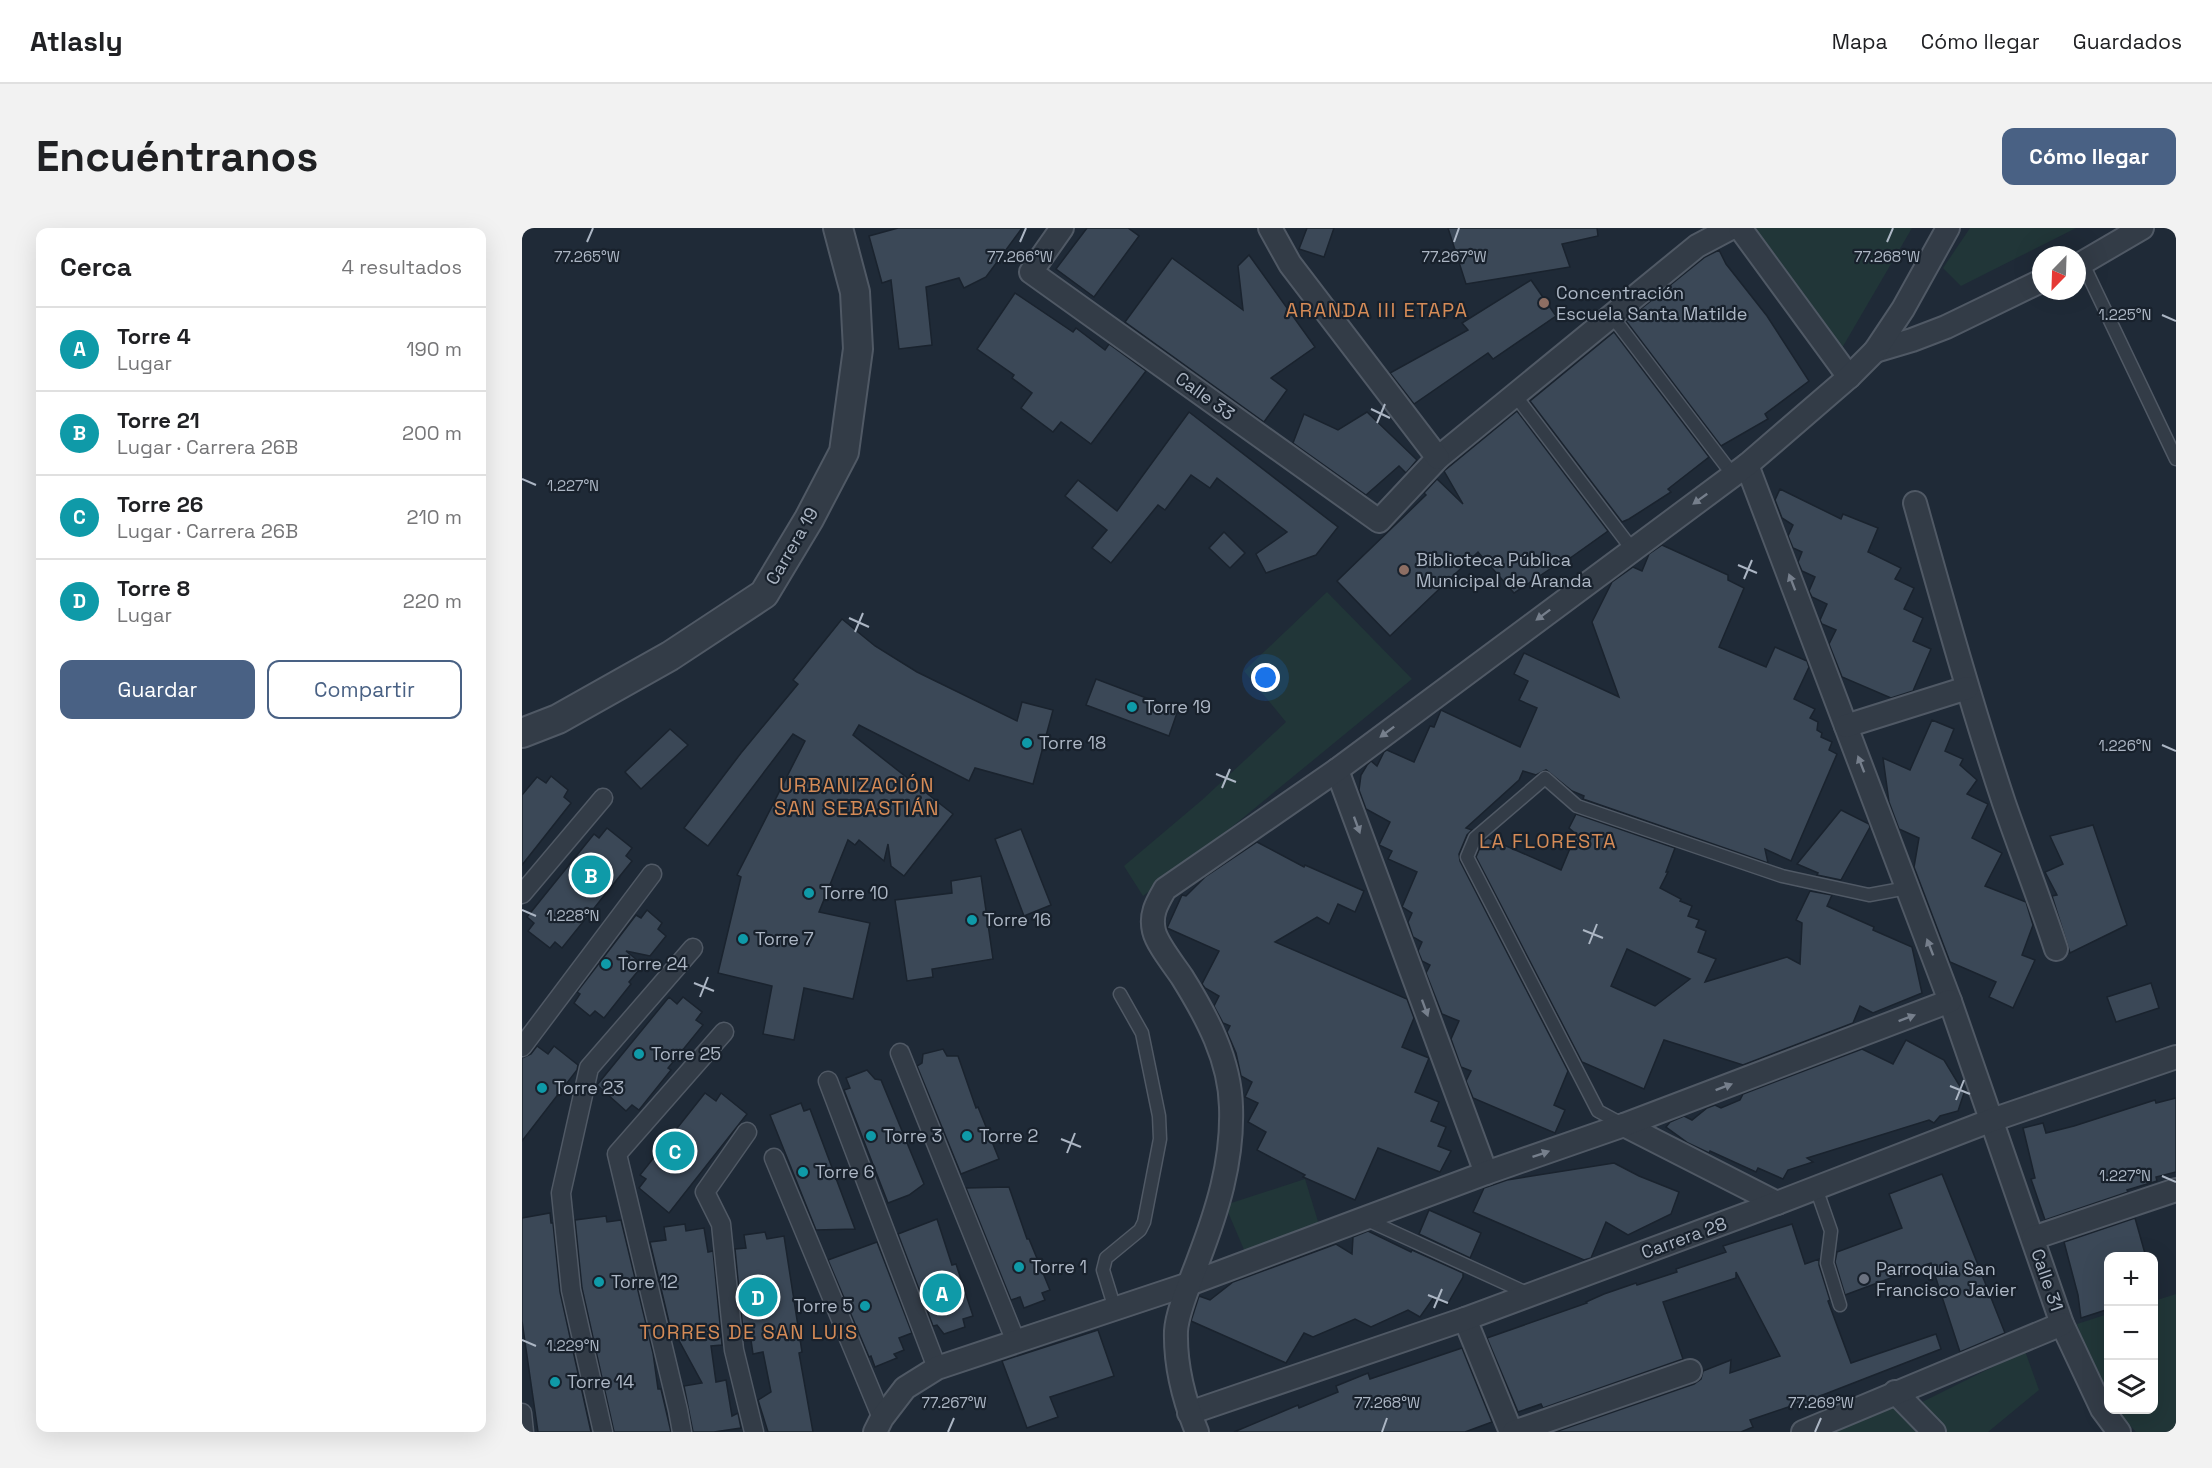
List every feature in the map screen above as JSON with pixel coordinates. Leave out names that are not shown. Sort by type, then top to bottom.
[{"type":"street","name":"Carrera 19","points":[[522,733],[558,719],[670,656],[764,594],[809,519],[843,452],[858,349],[855,292],[838,228]]},
{"type":"street","name":"Calle 33","points":[[1062,228],[1031,272],[1379,521],[1438,458]]},
{"type":"street","points":[[1270,228],[1290,264],[1438,458],[1697,246],[1731,228]]},
{"type":"street","points":[[1740,228],[1849,377]]},
{"type":"street","points":[[1193,1423],[1177,1369],[1176,1328],[1219,1205],[1232,1132],[1231,1091],[1211,1028],[1154,933],[1152,912],[1166,889],[1337,770],[1740,470],[1849,377],[1875,351],[1903,309],[1948,228]]},
{"type":"street","points":[[2086,261],[2142,228]]},
{"type":"street","points":[[1875,351],[1946,327],[2032,285]]},
{"type":"street","name":"Calle 31","points":[[1740,470],[1846,726],[1950,1001],[2062,1324],[2102,1409],[2119,1432]]},
{"type":"street","points":[[1915,503],[1967,688],[2056,949]]},
{"type":"street","points":[[1846,726],[1967,688]]},
{"type":"street","points":[[1337,770],[1486,1173]]},
{"type":"street","points":[[522,894],[603,798]]},
{"type":"street","points":[[522,1047],[652,874]]},
{"type":"street","points":[[603,1432],[571,1290],[561,1193],[588,1068],[693,948]]},
{"type":"street","points":[[878,1425],[905,1388],[937,1368],[1190,1284],[1486,1173],[1624,1125],[1950,1001]]},
{"type":"street","points":[[682,1432],[617,1154],[724,1032]]},
{"type":"street","points":[[900,1053],[1016,1342]]},
{"type":"street","name":"Carrera 28","points":[[1193,1423],[1992,1120],[2176,1057]]},
{"type":"street","points":[[828,1081],[937,1368]]},
{"type":"street","points":[[1624,1125],[1777,1203]]},
{"type":"street","points":[[747,1132],[705,1192],[721,1224],[734,1350],[754,1432]]},
{"type":"street","points":[[774,1158],[878,1425]]},
{"type":"street","points":[[2033,1238],[2176,1190]]},
{"type":"street","points":[[1465,1319],[1512,1432],[1690,1371]]},
{"type":"street","points":[[1803,1432],[2062,1324]]},
{"type":"street","points":[[1895,1392],[1934,1432]]},
{"type":"street","points":[[522,1413],[524,1432]]},
{"type":"lane","points":[[2086,277],[2176,459]]},
{"type":"lane","points":[[1612,316],[1740,470]]},
{"type":"lane","points":[[1515,395],[1632,549]]},
{"type":"lane","points":[[1624,1125],[1598,1112],[1467,857],[1475,838],[1545,778],[1577,806],[1782,876],[1869,895],[1907,888]]},
{"type":"lane","points":[[1115,1309],[1102,1270],[1103,1265],[1106,1258],[1140,1230],[1160,1139],[1159,1116],[1142,1034],[1120,994]]},
{"type":"lane","points":[[1816,1188],[1831,1231],[1827,1263],[1840,1305]]},
{"type":"lane","points":[[1365,1218],[1530,1295]]},
{"type":"green space","points":[[1733,228],[1912,228],[1835,360]]},
{"type":"green space","points":[[1970,228],[2076,228],[2040,246],[2032,246],[2032,250],[1961,286],[1943,268]]},
{"type":"green space","points":[[1327,592],[1412,679],[1233,826],[1143,896],[1124,866],[1202,800],[1286,722],[1244,671]]},
{"type":"green space","points":[[1305,1179],[1320,1228],[1245,1252],[1225,1205]]},
{"type":"green space","points":[[2176,1294],[2176,1432],[2136,1432],[2120,1414],[2158,1414],[2158,1300]]},
{"type":"green space","points":[[2104,1315],[2104,1388],[2092,1366],[2077,1324]]},
{"type":"green space","points":[[2025,1351],[2039,1390],[1988,1432],[1940,1432],[1914,1406]]},
{"type":"green space","points":[[1892,1403],[1916,1432],[1823,1432]]},
{"type":"building","points":[[898,228],[1022,228],[986,277],[964,288],[959,278],[926,287],[932,345],[899,349],[891,280],[882,283],[869,236]]},
{"type":"building","points":[[1087,228],[1128,228],[1139,236],[1094,297],[1056,269]]},
{"type":"building","points":[[1307,228],[1334,228],[1324,257],[1299,249]]},
{"type":"building","points":[[1448,228],[1597,228],[1598,236],[1562,244],[1570,267],[1466,284]]},
{"type":"building","points":[[1719,250],[1726,264],[1767,316],[1809,381],[1765,414],[1768,419],[1721,446],[1626,321],[1705,257]]},
{"type":"building","points":[[1249,255],[1315,347],[1271,378],[1287,390],[1264,422],[1125,322],[1172,258],[1243,310],[1238,266]]},
{"type":"building","points":[[1531,280],[1556,316],[1493,359],[1488,353],[1414,404],[1390,373],[1468,330],[1462,323]]},
{"type":"building","points":[[1015,293],[1073,332],[1076,328],[1105,350],[1109,344],[1146,371],[1091,444],[1061,422],[1053,432],[1021,408],[1032,393],[1012,378],[1014,375],[977,349]]},
{"type":"building","points":[[1614,332],[1709,457],[1668,489],[1671,492],[1622,522],[1530,401]]},
{"type":"building","points":[[1517,411],[1608,531],[1566,561],[1565,559],[1514,593],[1478,552],[1390,636],[1337,581],[1426,495],[1424,493],[1437,479],[1463,504],[1444,471]]},
{"type":"building","points":[[1189,412],[1338,527],[1316,555],[1266,573],[1256,554],[1287,532],[1217,478],[1210,488],[1191,475],[1165,510],[1158,505],[1111,563],[1092,548],[1107,530],[1065,496],[1078,480],[1117,511]]},
{"type":"building","points":[[1367,412],[1417,460],[1406,473],[1399,466],[1366,495],[1293,443],[1304,414],[1338,430]]},
{"type":"building","points":[[1780,489],[1841,519],[1843,514],[1878,528],[1868,552],[1901,568],[1895,579],[1914,588],[1904,609],[1923,618],[1913,641],[1931,649],[1913,691],[1891,698],[1842,677],[1829,644],[1836,630],[1822,624],[1820,620],[1827,604],[1812,597],[1809,591],[1815,577],[1802,571],[1798,562],[1802,552],[1793,548],[1788,536],[1793,525],[1782,518],[1775,500]]},
{"type":"building","points":[[1224,532],[1245,553],[1230,568],[1209,548]]},
{"type":"building","points":[[1662,545],[1728,575],[1728,580],[1744,588],[1719,647],[1766,667],[1775,647],[1807,661],[1809,667],[1794,699],[1815,709],[1810,718],[1818,722],[1817,730],[1822,733],[1821,737],[1832,742],[1829,750],[1837,754],[1791,861],[1765,849],[1768,863],[1583,799],[1584,796],[1572,791],[1546,770],[1536,775],[1523,771],[1519,780],[1466,828],[1472,830],[1467,835],[1459,854],[1460,861],[1568,1071],[1554,1105],[1565,1110],[1555,1133],[1473,1098],[1466,1081],[1471,1071],[1461,1067],[1451,1039],[1459,1021],[1442,1014],[1426,973],[1430,965],[1422,961],[1418,951],[1422,942],[1413,937],[1408,922],[1412,913],[1402,907],[1417,872],[1388,859],[1392,851],[1379,845],[1390,822],[1366,809],[1359,790],[1361,775],[1371,761],[1377,766],[1387,750],[1414,762],[1430,726],[1434,727],[1441,710],[1520,747],[1537,708],[1519,700],[1528,681],[1514,674],[1524,653],[1619,697],[1592,622],[1612,582],[1633,567],[1642,571],[1649,554]]},
{"type":"building","points":[[842,619],[875,646],[917,672],[1017,721],[1022,702],[1053,710],[1033,784],[975,768],[969,781],[859,725],[853,735],[953,814],[904,876],[891,866],[888,844],[884,861],[859,840],[855,845],[848,840],[819,912],[870,923],[853,999],[804,988],[794,1040],[763,1034],[772,986],[718,973],[741,877],[737,875],[805,741],[793,734],[708,846],[684,828],[741,753],[798,684],[793,680]]},
{"type":"building","name":"Torre 19","points":[[1096,679],[1178,710],[1169,736],[1086,705]]},
{"type":"building","points":[[1932,720],[1954,729],[1945,751],[1963,759],[1960,765],[1977,780],[1967,794],[1988,804],[1972,838],[2002,853],[1985,886],[2026,902],[2033,925],[2022,955],[2035,960],[2013,1008],[1989,997],[1996,982],[1950,962],[1914,867],[1919,838],[1899,829],[1889,802],[1883,758],[1910,770]]},
{"type":"building","points":[[670,729],[688,745],[641,789],[625,772]]},
{"type":"building","points":[[551,776],[568,790],[564,797],[571,803],[522,865],[522,795],[537,777],[546,783]]},
{"type":"building","points":[[1841,810],[1869,824],[1870,827],[1841,880],[1817,875],[1818,873],[1797,864]]},
{"type":"building","points":[[1576,814],[1675,848],[1666,872],[1668,872],[1660,888],[1692,906],[1688,916],[1699,920],[1696,927],[1706,931],[1698,952],[1716,959],[1705,982],[1787,957],[1800,964],[1802,923],[1796,920],[1810,891],[1832,895],[1827,906],[1912,947],[1922,993],[1873,1013],[1860,1006],[1853,1023],[1743,1065],[1664,1040],[1644,1089],[1582,1062],[1476,857],[1482,843],[1488,838],[1561,870],[1576,834],[1569,828]],"holes":[[[1627,949],[1690,979],[1655,1006],[1611,986]]]},
{"type":"building","points":[[2093,825],[2127,925],[2070,953],[2052,896],[2057,895],[2045,872],[2063,864],[2050,836]]},
{"type":"building","points":[[607,828],[632,848],[626,856],[632,861],[562,948],[555,942],[550,948],[528,931],[534,923],[527,917],[594,834],[599,838]]},
{"type":"building","points":[[1021,829],[1051,905],[1024,916],[995,839]]},
{"type":"building","points":[[1257,842],[1304,867],[1305,865],[1364,891],[1355,912],[1338,904],[1329,924],[1317,917],[1275,942],[1407,999],[1414,1018],[1402,1047],[1429,1058],[1415,1092],[1439,1102],[1431,1121],[1446,1127],[1438,1146],[1451,1151],[1440,1172],[1378,1148],[1355,1200],[1303,1177],[1305,1175],[1257,1150],[1266,1132],[1248,1122],[1258,1103],[1245,1097],[1252,1082],[1241,1076],[1236,1053],[1227,1032],[1230,1026],[1223,1023],[1214,1006],[1219,996],[1202,984],[1219,951],[1167,928],[1182,895],[1186,896],[1205,877]]},
{"type":"building","points":[[981,876],[993,959],[932,969],[933,977],[907,981],[895,900],[952,893],[951,881]]},
{"type":"building","name":"Torre 24","points":[[647,910],[662,923],[658,929],[666,936],[650,956],[626,951],[643,965],[604,1018],[595,1011],[590,1016],[574,1003],[580,994],[577,992],[636,915],[641,918]]},
{"type":"building","points":[[2151,983],[2159,1008],[2116,1022],[2107,997]]},
{"type":"building","name":"Torre 25","points":[[669,997],[677,1004],[683,997],[702,1012],[696,1020],[703,1025],[668,1068],[671,1070],[639,1110],[632,1105],[626,1111],[597,1085]]},
{"type":"building","points":[[1906,1040],[1944,1060],[1964,1093],[1958,1111],[1940,1116],[1934,1123],[1929,1120],[1807,1158],[1813,1162],[1788,1170],[1783,1179],[1758,1168],[1756,1172],[1710,1151],[1709,1153],[1688,1143],[1666,1127],[1670,1122],[1684,1116],[1692,1120],[1707,1108],[1715,1105],[1721,1108],[1740,1100],[1743,1094],[1862,1049],[1893,1064]]},
{"type":"building","name":"Torre 23","points":[[537,1046],[548,1054],[554,1046],[578,1065],[577,1070],[522,1141],[522,1058],[531,1054]]},
{"type":"building","name":"Torre 2","points":[[943,1049],[947,1056],[958,1056],[976,1108],[978,1107],[999,1159],[961,1174],[917,1066],[922,1063],[923,1054]]},
{"type":"building","name":"Torre 3","points":[[867,1070],[875,1079],[881,1080],[924,1184],[909,1195],[888,1203],[844,1090],[850,1088],[846,1078]]},
{"type":"building","points":[[705,1093],[716,1101],[721,1093],[747,1114],[669,1213],[639,1188],[646,1179],[640,1175]]},
{"type":"building","points":[[2176,1098],[2176,1172],[2156,1177],[2157,1181],[2127,1190],[2128,1192],[2045,1220],[2031,1179],[2035,1178],[2023,1128],[2043,1123],[2046,1133],[2155,1100],[2156,1103]]},
{"type":"building","name":"Torre 6","points":[[801,1103],[804,1111],[810,1109],[855,1229],[816,1230],[770,1115]]},
{"type":"building","points":[[1614,1163],[1679,1192],[1671,1214],[1628,1235],[1606,1222],[1591,1258],[1584,1260],[1473,1212],[1484,1188],[1507,1180]]},
{"type":"building","name":"Parroquia San Francisco Javier","points":[[1942,1174],[2005,1333],[1960,1352],[1931,1263],[1845,1295],[1835,1262],[1837,1252],[1902,1228],[1889,1194]]},
{"type":"building","name":"Torre 1","points":[[1009,1187],[1027,1239],[1029,1239],[1050,1290],[1042,1293],[1045,1300],[1024,1308],[1020,1297],[1011,1300],[966,1188]]},
{"type":"building","points":[[1429,1210],[1481,1233],[1470,1258],[1419,1234]]},
{"type":"building","points":[[550,1213],[560,1292],[591,1432],[538,1432],[522,1321],[522,1218]]},
{"type":"building","points":[[606,1216],[607,1222],[621,1220],[653,1353],[658,1389],[661,1389],[671,1432],[614,1432],[582,1288],[575,1220]]},
{"type":"building","points":[[2135,1218],[2145,1252],[2104,1252],[2104,1311],[2081,1318],[2078,1295],[2064,1242]]},
{"type":"building","points":[[937,1219],[952,1265],[956,1264],[973,1316],[963,1319],[965,1327],[944,1334],[937,1325],[933,1326],[898,1234]]},
{"type":"building","points":[[685,1224],[686,1231],[704,1228],[708,1252],[713,1251],[722,1345],[711,1346],[716,1382],[726,1380],[732,1416],[738,1413],[741,1428],[693,1432],[684,1386],[702,1383],[669,1322],[650,1242],[666,1240],[664,1227]]},
{"type":"building","points":[[1792,1224],[1805,1264],[1819,1259],[1830,1300],[1828,1301],[1851,1363],[1936,1334],[1941,1349],[1820,1396],[1822,1402],[1806,1407],[1803,1402],[1750,1420],[1753,1427],[1741,1432],[1555,1432],[1694,1384],[1701,1379],[1703,1371],[1731,1360],[1730,1373],[1780,1356],[1736,1272],[1736,1278],[1663,1302],[1683,1359],[1543,1408],[1541,1404],[1518,1412],[1487,1338],[1587,1303],[1604,1294],[1677,1272],[1676,1269],[1726,1252],[1723,1246]]},
{"type":"building","points":[[1368,1231],[1411,1252],[1412,1250],[1463,1273],[1447,1305],[1434,1297],[1420,1317],[1408,1310],[1371,1327],[1355,1319],[1313,1337],[1304,1333],[1286,1363],[1191,1321],[1199,1296],[1210,1300],[1233,1282],[1336,1244],[1352,1254],[1353,1237]]},
{"type":"building","points":[[765,1232],[767,1239],[784,1236],[802,1352],[799,1353],[813,1432],[768,1432],[758,1400],[771,1392],[763,1352],[753,1354],[751,1340],[744,1341],[735,1249],[746,1248],[744,1235]]},
{"type":"building","name":"Torre 5","points":[[877,1242],[912,1333],[899,1338],[904,1350],[894,1354],[897,1358],[875,1367],[828,1260]]},
{"type":"building","points":[[1098,1330],[1114,1376],[1050,1397],[1058,1417],[1027,1428],[1002,1361]]},
{"type":"building","points":[[1462,1348],[1492,1422],[1465,1432],[1234,1432],[1298,1405],[1299,1408],[1338,1392],[1336,1386],[1368,1373],[1370,1379]]},
{"type":"place","name":"Concentración Escuela Santa Matilde","points":[[1544,303]]},
{"type":"place","name":"Biblioteca Pública Municipal de Aranda","points":[[1404,570]]},
{"type":"place","name":"Torre 19","points":[[1132,707]]},
{"type":"place","name":"Torre 18","points":[[1027,743]]},
{"type":"place","name":"Torre 21","points":[[591,875]]},
{"type":"place","name":"Torre 10","points":[[809,893]]},
{"type":"place","name":"Torre 16","points":[[972,920]]},
{"type":"place","name":"Torre 7","points":[[743,939]]},
{"type":"place","name":"Torre 24","points":[[606,964]]},
{"type":"place","name":"Torre 25","points":[[639,1054]]},
{"type":"place","name":"Torre 23","points":[[542,1088]]},
{"type":"place","name":"Torre 3","points":[[871,1136]]},
{"type":"place","name":"Torre 2","points":[[967,1136]]},
{"type":"place","name":"Torre 26","points":[[675,1151]]},
{"type":"place","name":"Torre 6","points":[[803,1172]]},
{"type":"place","name":"Torre 1","points":[[1019,1267]]},
{"type":"place","name":"Parroquia San Francisco Javier","points":[[1864,1279]]},
{"type":"place","name":"Torre 12","points":[[599,1282]]},
{"type":"place","name":"Torre 4","points":[[942,1293]]},
{"type":"place","name":"Torre 8","points":[[758,1297]]},
{"type":"place","name":"Torre 5","points":[[865,1306]]},
{"type":"place","name":"Torre 14","points":[[555,1382]]},
{"type":"district","name":"ARANDA III ETAPA","points":[[1377,310]]},
{"type":"district","name":"URBANIZACIÓN SAN SEBASTIÁN","points":[[857,796]]},
{"type":"district","name":"LA FLORESTA","points":[[1548,841]]},
{"type":"district","name":"TORRES DE SAN LUIS","points":[[749,1332]]}]
